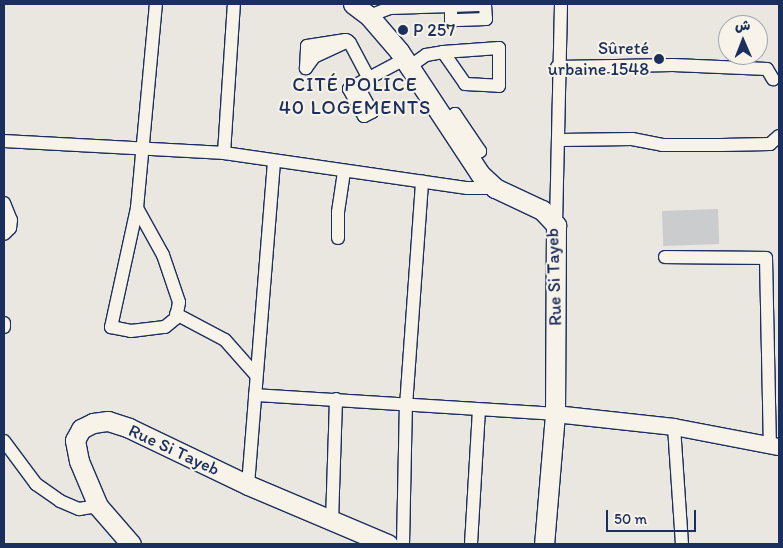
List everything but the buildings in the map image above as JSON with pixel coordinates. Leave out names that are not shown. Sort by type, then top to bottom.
[{"type":"main road","name":"Rue Si Tayeb","points":[[353,4],[369,16],[406,63],[469,159],[495,188],[542,210],[556,225],[555,414],[544,544]]},
{"type":"main road","name":"Rue Si Tayeb","points":[[131,544],[98,506],[74,447],[81,429],[100,422],[129,428],[248,485],[388,544]]},
{"type":"street","points":[[137,208],[173,278],[179,302],[176,314],[171,322],[158,330],[131,331],[111,327],[137,208],[156,4]]},
{"type":"street","points":[[224,153],[234,4]]},
{"type":"street","points":[[556,225],[560,140],[557,67],[561,4]]},
{"type":"street","points":[[369,16],[390,8],[451,6]]},
{"type":"street","points":[[348,41],[369,78]]},
{"type":"street","points":[[357,85],[369,78],[426,55],[443,52],[499,48],[499,86],[464,84],[443,52]]},
{"type":"street","points":[[557,67],[673,65],[767,69],[772,79]]},
{"type":"street","points":[[560,140],[731,145],[770,144],[779,136]]},
{"type":"street","points":[[4,141],[141,151],[224,153],[344,172],[467,188],[495,188]]},
{"type":"street","points":[[248,485],[274,160]]},
{"type":"street","points":[[338,238],[338,212],[344,172]]},
{"type":"street","points":[[403,544],[406,406],[422,182]]},
{"type":"street","points":[[4,203],[11,220],[10,228],[4,234]]},
{"type":"street","points":[[255,395],[336,399],[479,411],[555,414],[674,427],[775,446],[775,395],[766,258],[665,257]]},
{"type":"street","points":[[176,314],[226,340],[256,375]]},
{"type":"street","points":[[332,521],[336,399]]},
{"type":"street","points":[[471,544],[479,411]]},
{"type":"street","points":[[674,427],[682,544]]},
{"type":"street","points":[[4,441],[36,484],[60,501],[79,509],[98,506]]},
{"type":"shaded area","points":[[718,209],[719,244],[663,246],[662,211]]},
{"type":"place","name":"P 257","points":[[403,30]]},
{"type":"place","name":"Sûreté urbaine 1548","points":[[659,59]]},
{"type":"district","name":"CITÉ POLICE 40 LOGEMENTS","points":[[355,96]]}]
